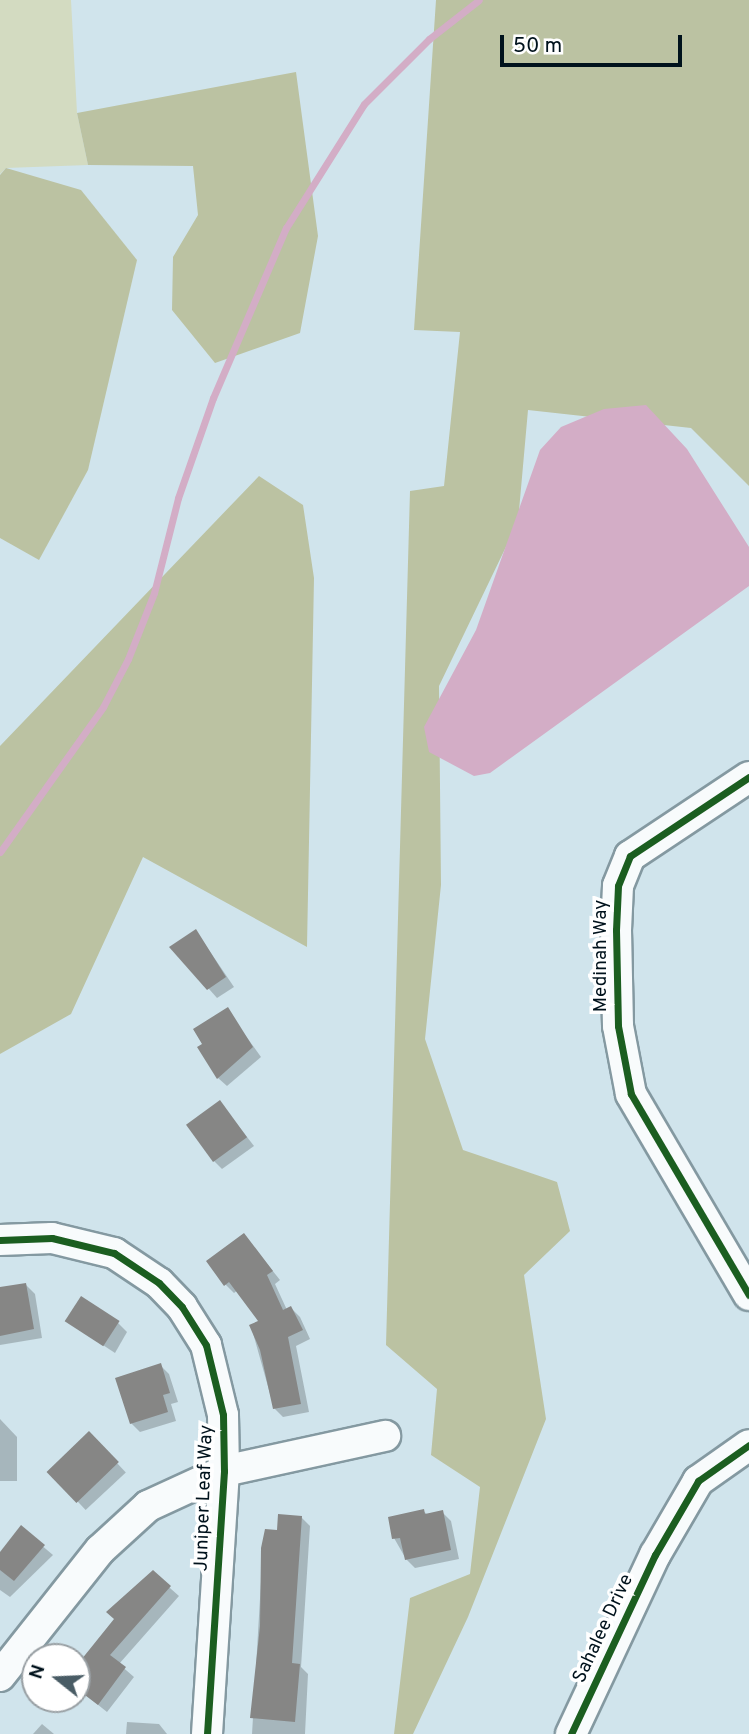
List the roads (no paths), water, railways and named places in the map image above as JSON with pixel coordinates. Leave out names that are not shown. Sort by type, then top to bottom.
[{"type":"street","name":"Medinah Way","points":[[749,777],[630,856],[618,886],[616,930],[618,1027],[631,1094],[749,1295]]},
{"type":"street","name":"Juniper Leaf Way","points":[[0,1241],[79,1242],[114,1252],[159,1283],[182,1307],[206,1345],[223,1415],[225,1471],[207,1734]]},
{"type":"street","points":[[0,1676],[100,1550],[148,1506],[225,1471],[385,1436]]},
{"type":"street","name":"Sahalee Drive","points":[[571,1734],[655,1555],[698,1481],[749,1445]]},
{"type":"waterway","points":[[0,852],[103,707],[128,659],[154,593],[178,498],[213,398],[286,228],[364,104],[429,39],[479,0]]}]
